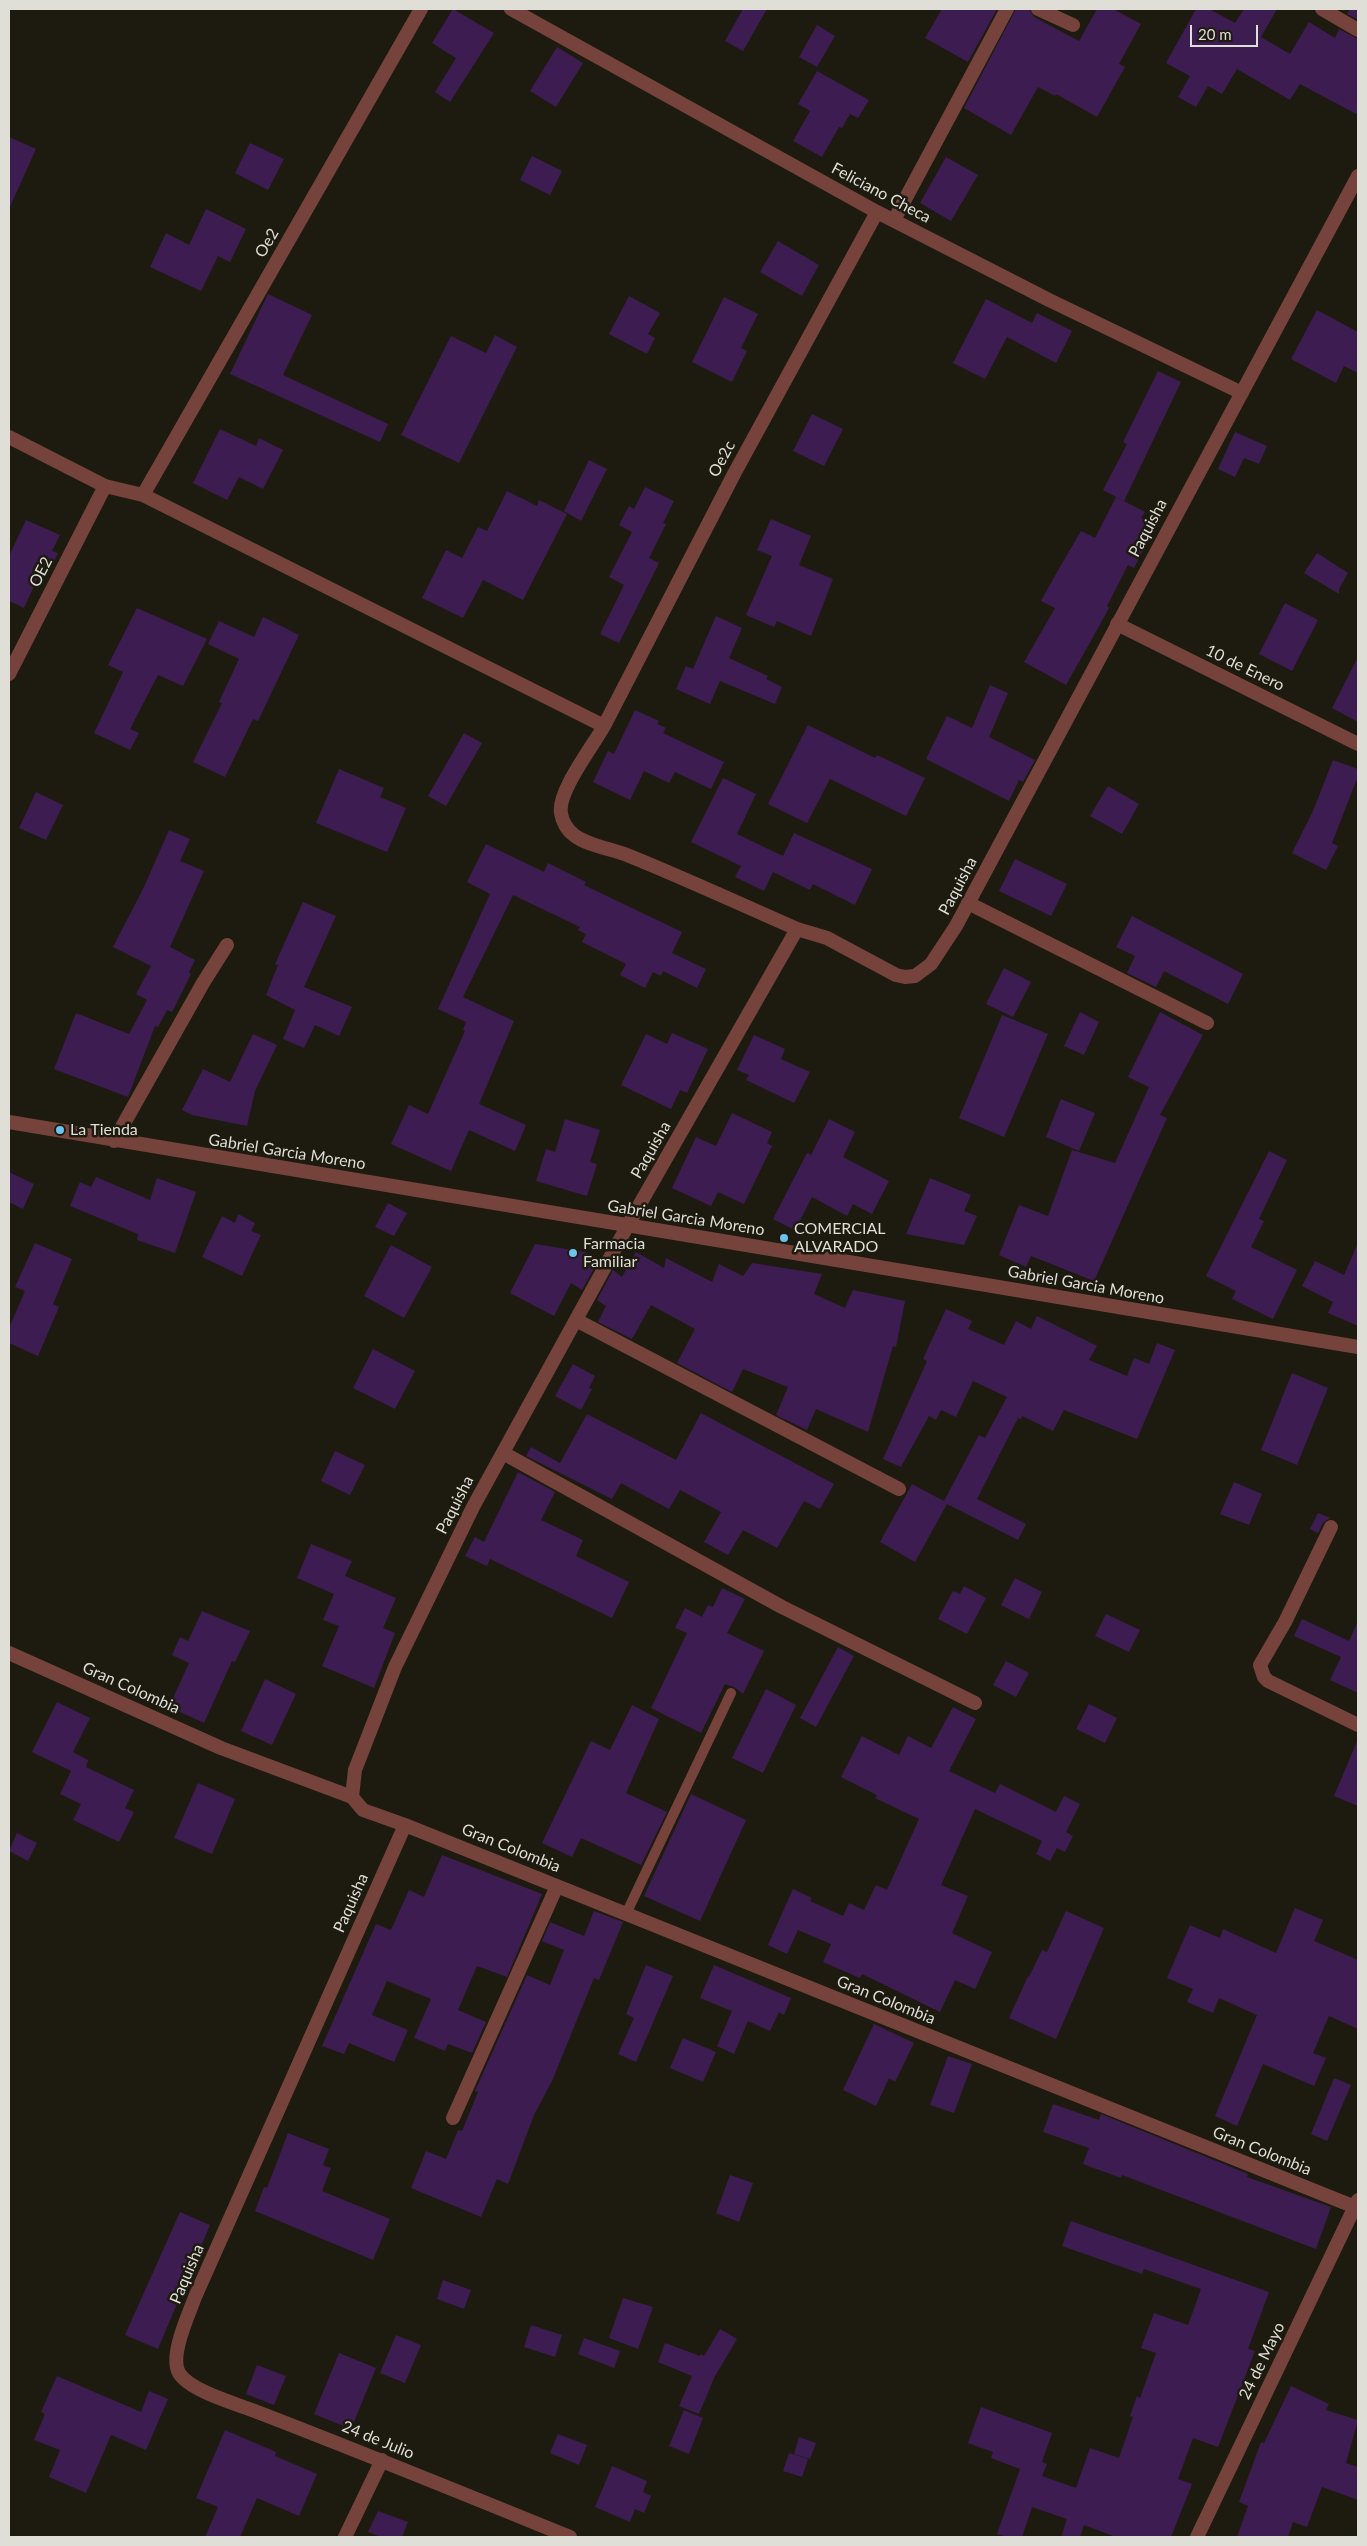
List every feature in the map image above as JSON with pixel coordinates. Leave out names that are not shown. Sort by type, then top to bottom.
[{"type":"street","name":"Oe2","points":[[143,494],[421,9]]},
{"type":"street","name":"Feliciano Checa","points":[[512,9],[877,212],[1049,300],[1242,393]]},
{"type":"street","points":[[894,220],[1007,9]]},
{"type":"street","points":[[1038,9],[1073,25]]},
{"type":"street","points":[[1322,9],[1358,30]]},
{"type":"street","name":"Paquisha","points":[[352,1797],[355,1770],[395,1667],[473,1507],[628,1225],[797,929],[827,938],[896,975],[915,976],[931,964],[968,903],[1358,176]]},
{"type":"street","name":"Oe2c","points":[[797,929],[627,855],[583,841],[573,835],[565,825],[561,813],[560,800],[604,726],[734,474],[877,212]]},
{"type":"street","points":[[9,437],[105,486],[143,494],[604,726]]},
{"type":"street","name":"OE2","points":[[9,674],[105,486]]},
{"type":"street","name":"10 de Enero","points":[[1117,624],[1358,744]]},
{"type":"street","points":[[968,903],[1207,1023]]},
{"type":"street","points":[[114,1141],[203,983],[227,945]]},
{"type":"street","name":"Gabriel Garcia Moreno","points":[[9,1122],[1358,1347]]},
{"type":"street","points":[[576,1320],[899,1489]]},
{"type":"street","points":[[503,1453],[782,1608],[975,1703]]},
{"type":"street","points":[[1331,1527],[1285,1622],[1260,1665],[1264,1677],[1268,1681],[1358,1725]]},
{"type":"street","name":"Gran Colombia","points":[[9,1653],[221,1748],[352,1797]]},
{"type":"street","points":[[352,1797],[363,1810],[405,1824]]},
{"type":"street","name":"Paquisha","points":[[178,2371],[178,2348],[195,2296],[405,1824]]},
{"type":"street","name":"Gran Colombia","points":[[405,1824],[626,1914],[1356,2203]]},
{"type":"street","points":[[454,2118],[557,1886]]},
{"type":"street","name":"24 de Mayo","points":[[1197,2537],[1356,2203]]},
{"type":"street","name":"24 de Julio","points":[[178,2371],[184,2380],[226,2400],[382,2460],[570,2537]]},
{"type":"street","points":[[345,2537],[382,2460]]},
{"type":"lane","points":[[626,1914],[731,1693]]},
{"type":"building","points":[[453,9],[494,33],[450,102],[435,92],[456,58],[432,43]]},
{"type":"building","points":[[743,9],[767,9],[743,51],[725,41]]},
{"type":"building","points":[[942,9],[997,9],[968,62],[925,38]]},
{"type":"building","points":[[1016,9],[1029,9],[1034,17],[1079,41],[1097,9],[1113,9],[1141,24],[1119,64],[1125,67],[1097,117],[1056,94],[1055,96],[1038,87],[1011,135],[964,108]]},
{"type":"building","points":[[1196,9],[1209,9],[1235,23],[1244,9],[1277,9],[1261,37],[1290,54],[1309,22],[1335,38],[1339,29],[1358,39],[1358,115],[1300,84],[1290,100],[1237,69],[1222,94],[1208,86],[1196,107],[1178,97],[1190,76],[1166,63]]},
{"type":"building","points":[[1350,9],[1358,9],[1358,20],[1347,14]]},
{"type":"building","points":[[817,25],[835,36],[817,67],[799,57]]},
{"type":"building","points":[[557,47],[583,63],[556,107],[530,91]]},
{"type":"building","points":[[817,71],[869,100],[858,118],[850,114],[842,128],[839,127],[822,157],[793,141],[810,111],[798,104]]},
{"type":"building","points":[[9,137],[36,149],[9,209]]},
{"type":"building","points":[[250,143],[284,159],[268,190],[235,173]]},
{"type":"building","points":[[532,156],[562,171],[550,195],[520,180]]},
{"type":"building","points":[[946,157],[978,175],[951,221],[920,203]]},
{"type":"building","points":[[206,209],[246,229],[230,262],[218,256],[201,291],[150,267],[166,233],[189,245]]},
{"type":"building","points":[[778,241],[819,265],[802,296],[760,272]]},
{"type":"building","points":[[268,294],[312,315],[283,375],[388,424],[380,442],[230,374]]},
{"type":"building","points":[[629,296],[660,313],[648,334],[655,338],[647,354],[609,334]]},
{"type":"building","points":[[724,297],[758,314],[741,348],[747,351],[732,382],[692,362]]},
{"type":"building","points":[[986,299],[1032,323],[1037,313],[1072,331],[1056,363],[1007,337],[985,379],[953,363]]},
{"type":"building","points":[[1317,310],[1358,332],[1358,373],[1344,366],[1336,383],[1291,359]]},
{"type":"building","points":[[495,335],[517,347],[459,463],[401,435],[451,336],[486,353]]},
{"type":"building","points":[[1158,371],[1181,382],[1124,501],[1103,490],[1127,444],[1123,442]]},
{"type":"building","points":[[812,414],[843,429],[824,466],[793,451]]},
{"type":"building","points":[[220,429],[256,446],[259,438],[283,450],[263,489],[239,477],[227,500],[193,483]]},
{"type":"building","points":[[1235,432],[1267,446],[1259,464],[1244,458],[1235,477],[1218,469]]},
{"type":"building","points":[[589,460],[607,469],[581,521],[564,511]]},
{"type":"building","points":[[645,487],[674,501],[663,523],[666,524],[649,558],[659,563],[619,643],[600,634],[624,585],[609,577],[632,532],[619,525],[629,506],[634,509]]},
{"type":"building","points":[[507,491],[537,506],[539,500],[567,514],[523,600],[483,580],[463,618],[422,598],[446,550],[462,558],[478,527],[487,531]]},
{"type":"building","points":[[1116,497],[1145,512],[1141,518],[1156,525],[1134,568],[1128,565],[1107,606],[1109,608],[1066,685],[1024,662],[1055,608],[1041,601],[1057,572],[1081,531],[1095,538]]},
{"type":"building","points":[[771,519],[811,536],[799,565],[833,579],[811,636],[777,621],[774,627],[746,615],[772,556],[757,550]]},
{"type":"building","points":[[26,520],[60,535],[52,551],[58,553],[48,574],[41,571],[24,608],[9,601],[9,556]]},
{"type":"building","points":[[1317,553],[1348,573],[1339,589],[1339,594],[1304,573]]},
{"type":"building","points":[[1285,603],[1318,620],[1292,671],[1259,654]]},
{"type":"building","points":[[137,608],[207,639],[183,686],[158,675],[130,729],[139,733],[130,750],[94,733],[123,672],[108,665]]},
{"type":"building","points":[[716,616],[742,628],[729,658],[768,676],[766,679],[782,687],[775,704],[720,681],[710,704],[676,689],[686,666],[693,669]]},
{"type":"building","points":[[263,617],[299,635],[258,721],[253,719],[225,777],[193,762],[222,703],[219,702],[239,659],[208,644],[219,621],[254,637]]},
{"type":"building","points":[[1358,657],[1358,722],[1332,708]]},
{"type":"building","points":[[990,685],[1008,693],[989,737],[1035,760],[1023,782],[1019,780],[1009,801],[926,759],[947,716],[972,728]]},
{"type":"building","points":[[635,710],[659,721],[657,724],[666,728],[663,733],[724,762],[711,789],[675,772],[669,783],[644,771],[630,800],[593,782],[608,751],[614,754]]},
{"type":"building","points":[[808,725],[875,758],[877,755],[925,778],[906,816],[830,779],[807,823],[768,804]]},
{"type":"building","points":[[464,733],[482,743],[446,806],[428,796]]},
{"type":"building","points":[[1333,760],[1358,769],[1358,776],[1332,843],[1338,846],[1326,870],[1292,853],[1313,811]]},
{"type":"building","points":[[339,769],[384,788],[380,797],[406,808],[387,852],[316,823]]},
{"type":"building","points":[[723,778],[756,794],[737,834],[783,856],[794,833],[872,869],[855,905],[813,884],[810,890],[773,872],[764,891],[735,877],[741,866],[691,842]]},
{"type":"building","points":[[1108,786],[1139,804],[1122,834],[1090,816]]},
{"type":"building","points":[[36,792],[63,805],[46,840],[19,828]]},
{"type":"building","points":[[169,830],[190,839],[180,861],[204,871],[170,947],[195,960],[189,972],[191,974],[172,1012],[167,1010],[158,1027],[155,1026],[128,1097],[54,1069],[76,1013],[129,1034],[147,1000],[136,994],[151,966],[113,947],[144,887]]},
{"type":"building","points":[[486,844],[544,872],[548,863],[586,882],[584,885],[682,932],[672,953],[706,969],[697,988],[663,971],[661,976],[653,972],[645,988],[620,975],[626,964],[582,942],[586,934],[578,930],[580,927],[513,895],[463,997],[514,1021],[479,1104],[526,1125],[515,1151],[469,1130],[451,1171],[391,1144],[409,1105],[428,1114],[465,1031],[463,1030],[466,1022],[438,1009],[490,894],[467,882]]},
{"type":"building","points":[[1015,859],[1067,884],[1051,916],[999,891]]},
{"type":"building","points":[[303,902],[336,916],[304,987],[352,1007],[339,1036],[315,1025],[304,1048],[283,1039],[295,1010],[266,995],[278,965],[275,964]]},
{"type":"building","points":[[1132,916],[1243,974],[1228,1004],[1164,971],[1156,987],[1127,973],[1135,956],[1116,947]]},
{"type":"building","points":[[1004,968],[1031,982],[1013,1017],[986,1004]]},
{"type":"building","points":[[1080,1012],[1099,1022],[1084,1055],[1064,1046]]},
{"type":"building","points":[[1160,1012],[1203,1035],[1160,1115],[1167,1118],[1094,1281],[1031,1256],[1026,1267],[999,1255],[1019,1205],[1048,1216],[1072,1150],[1115,1163],[1149,1087],[1128,1077]]},
{"type":"building","points":[[1002,1015],[1048,1034],[1004,1137],[959,1118]]},
{"type":"building","points":[[672,1033],[708,1049],[687,1093],[680,1090],[671,1109],[621,1085],[646,1034],[667,1044]]},
{"type":"building","points":[[253,1034],[277,1045],[255,1091],[247,1126],[192,1115],[182,1110],[203,1069],[230,1082]]},
{"type":"building","points":[[754,1035],[785,1049],[781,1059],[810,1072],[794,1103],[746,1080],[749,1075],[737,1070]]},
{"type":"building","points":[[1061,1099],[1095,1113],[1079,1151],[1046,1137]]},
{"type":"building","points":[[732,1113],[772,1132],[767,1143],[772,1146],[744,1204],[718,1192],[711,1206],[672,1188],[696,1137],[716,1146]]},
{"type":"building","points":[[565,1119],[600,1130],[590,1162],[597,1164],[587,1196],[536,1181],[546,1149],[555,1152]]},
{"type":"building","points":[[829,1119],[855,1132],[843,1157],[889,1181],[872,1214],[853,1204],[847,1216],[812,1197],[795,1230],[773,1219],[807,1153],[811,1155]]},
{"type":"building","points":[[1269,1151],[1287,1160],[1259,1219],[1264,1221],[1251,1247],[1297,1270],[1273,1319],[1232,1299],[1236,1291],[1206,1276]]},
{"type":"building","points":[[9,1172],[34,1184],[23,1209],[9,1202]]},
{"type":"building","points":[[96,1177],[150,1200],[157,1178],[196,1192],[175,1253],[137,1240],[138,1234],[70,1206],[80,1182],[91,1187]]},
{"type":"building","points":[[930,1178],[971,1195],[964,1211],[977,1216],[964,1245],[906,1234]]},
{"type":"building","points":[[388,1203],[407,1213],[394,1236],[375,1227]]},
{"type":"building","points":[[238,1214],[255,1223],[251,1231],[261,1235],[242,1276],[202,1257],[222,1216],[235,1223]]},
{"type":"building","points":[[35,1243],[72,1259],[53,1304],[59,1307],[38,1356],[9,1343],[9,1328],[25,1291],[15,1287]]},
{"type":"building","points":[[1358,1243],[1358,1326],[1328,1313],[1333,1302],[1302,1286],[1315,1261],[1344,1275]]},
{"type":"building","points":[[535,1244],[585,1252],[598,1261],[582,1290],[571,1283],[554,1316],[510,1293]]},
{"type":"building","points":[[391,1245],[432,1267],[404,1318],[364,1296]]},
{"type":"building","points":[[636,1252],[664,1268],[666,1258],[712,1282],[719,1264],[743,1276],[752,1263],[822,1274],[814,1294],[845,1308],[853,1290],[905,1301],[896,1347],[893,1346],[868,1432],[816,1409],[807,1430],[776,1415],[788,1387],[743,1369],[732,1392],[677,1363],[695,1329],[651,1305],[632,1339],[598,1322],[606,1306],[597,1300],[613,1270],[622,1277]]},
{"type":"building","points":[[946,1309],[972,1321],[968,1329],[1004,1345],[1016,1321],[1031,1329],[1037,1316],[1097,1346],[1089,1360],[1127,1376],[1134,1358],[1149,1364],[1157,1343],[1175,1350],[1137,1439],[1064,1410],[1053,1431],[1022,1416],[1021,1419],[1018,1418],[977,1499],[1026,1524],[1018,1540],[947,1504],[915,1562],[880,1542],[912,1484],[944,1501],[979,1435],[985,1438],[1007,1397],[973,1381],[956,1417],[941,1410],[936,1420],[929,1416],[901,1467],[883,1459],[927,1361],[923,1359]]},
{"type":"building","points":[[373,1349],[415,1371],[395,1409],[353,1388]]},
{"type":"building","points":[[573,1364],[595,1376],[589,1388],[592,1389],[581,1410],[555,1396]]},
{"type":"building","points":[[1292,1373],[1328,1388],[1297,1465],[1261,1450]]},
{"type":"building","points":[[701,1413],[834,1484],[820,1509],[804,1501],[777,1548],[743,1530],[728,1555],[704,1542],[721,1512],[680,1490],[669,1509],[621,1483],[612,1499],[526,1456],[531,1447],[560,1463],[587,1414],[676,1460]]},
{"type":"building","points":[[335,1451],[365,1465],[350,1495],[321,1481]]},
{"type":"building","points":[[518,1472],[555,1492],[541,1520],[583,1540],[576,1556],[629,1582],[612,1618],[490,1559],[487,1566],[465,1556],[475,1537],[484,1542]]},
{"type":"building","points":[[1234,1482],[1262,1494],[1249,1525],[1220,1514]]},
{"type":"building","points":[[1318,1513],[1330,1518],[1323,1523],[1318,1533],[1310,1529]]},
{"type":"building","points":[[311,1544],[352,1561],[345,1576],[396,1598],[383,1628],[395,1633],[374,1688],[322,1666],[339,1626],[323,1620],[334,1594],[297,1578]]},
{"type":"building","points":[[1015,1578],[1042,1592],[1029,1619],[1001,1605]]},
{"type":"building","points":[[964,1586],[986,1598],[967,1634],[938,1619],[953,1591],[960,1594]]},
{"type":"building","points":[[722,1588],[745,1599],[727,1633],[764,1651],[743,1694],[734,1687],[725,1684],[701,1733],[651,1708],[687,1633],[675,1628],[685,1608],[702,1617],[708,1605],[713,1607]]},
{"type":"building","points":[[202,1611],[250,1631],[235,1662],[232,1661],[204,1723],[169,1707],[189,1663],[172,1655],[180,1637],[188,1641]]},
{"type":"building","points":[[1106,1614],[1140,1630],[1129,1652],[1095,1636]]},
{"type":"building","points":[[1302,1619],[1349,1641],[1358,1621],[1358,1693],[1330,1680],[1341,1657],[1294,1636]]},
{"type":"building","points":[[838,1647],[854,1656],[816,1727],[800,1718]]},
{"type":"building","points":[[1006,1661],[1029,1673],[1016,1697],[993,1685]]},
{"type":"building","points":[[265,1679],[296,1694],[272,1745],[241,1731]]},
{"type":"building","points":[[766,1689],[796,1705],[763,1773],[732,1758]]},
{"type":"building","points":[[57,1702],[90,1718],[73,1752],[88,1760],[86,1767],[134,1790],[125,1808],[134,1812],[119,1842],[73,1820],[81,1804],[60,1794],[71,1771],[32,1752]]},
{"type":"building","points":[[1089,1704],[1117,1718],[1105,1743],[1076,1729]]},
{"type":"building","points":[[632,1705],[659,1719],[626,1793],[667,1812],[641,1865],[581,1838],[572,1857],[542,1843],[591,1741],[610,1750]]},
{"type":"building","points":[[953,1707],[976,1719],[949,1771],[995,1793],[1000,1784],[1056,1812],[1064,1796],[1080,1804],[1066,1832],[1073,1836],[1065,1852],[1057,1848],[1050,1861],[1036,1854],[1042,1841],[975,1809],[941,1885],[968,1896],[952,1933],[992,1952],[975,1989],[955,1980],[940,2012],[862,1974],[860,1978],[823,1962],[831,1944],[798,1930],[787,1954],[768,1945],[793,1889],[812,1898],[810,1901],[843,1916],[849,1903],[864,1910],[876,1885],[887,1890],[919,1819],[875,1798],[877,1795],[841,1777],[862,1736],[899,1755],[908,1736],[931,1748]]},
{"type":"building","points":[[1358,1739],[1358,1806],[1334,1796]]},
{"type":"building","points":[[198,1783],[235,1799],[212,1854],[174,1838]]},
{"type":"building","points":[[691,1794],[746,1820],[700,1921],[644,1896]]},
{"type":"building","points":[[17,1833],[37,1843],[28,1861],[9,1851]]},
{"type":"building","points":[[442,1855],[542,1894],[507,1977],[477,1966],[458,2010],[486,2022],[472,2053],[448,2044],[445,2051],[414,2038],[431,1999],[387,1981],[372,2015],[408,2030],[394,2062],[349,2043],[344,2054],[322,2046],[376,1924],[391,1930],[409,1890],[424,1897]]},
{"type":"building","points":[[1295,1908],[1323,1920],[1314,1941],[1358,1960],[1358,2029],[1329,2016],[1313,2053],[1326,2058],[1314,2086],[1263,2064],[1237,2126],[1215,2116],[1257,2015],[1219,1998],[1213,2013],[1187,2002],[1193,1989],[1167,1978],[1190,1925],[1220,1938],[1223,1929],[1276,1953]]},
{"type":"building","points":[[594,1911],[623,1922],[599,1980],[594,1978],[552,2081],[534,2115],[508,2184],[497,2179],[481,2217],[411,2188],[426,2151],[446,2159],[458,2130],[462,2131],[478,2092],[475,2091],[527,1975],[550,1985],[564,1950],[542,1941],[550,1922],[584,1936]]},
{"type":"building","points":[[1066,1911],[1104,1928],[1056,2039],[1009,2018],[1028,1976],[1042,1950],[1047,1952]]},
{"type":"building","points":[[646,1965],[673,1976],[636,2062],[618,2054],[634,2018],[626,2014]]},
{"type":"building","points":[[714,1965],[791,1998],[784,2015],[779,2012],[770,2031],[748,2021],[734,2054],[717,2046],[732,2011],[700,1998]]},
{"type":"building","points":[[874,2024],[914,2043],[895,2082],[889,2078],[876,2106],[843,2090]]},
{"type":"building","points":[[683,2038],[716,2052],[703,2082],[670,2068]]},
{"type":"building","points":[[948,2056],[972,2064],[954,2113],[930,2105]]},
{"type":"building","points":[[1334,2078],[1351,2085],[1327,2141],[1311,2134]]},
{"type":"building","points":[[1053,2104],[1099,2120],[1101,2114],[1248,2174],[1247,2177],[1331,2207],[1316,2249],[1122,2175],[1121,2178],[1083,2164],[1089,2148],[1043,2132]]},
{"type":"building","points":[[288,2133],[329,2149],[323,2165],[331,2168],[322,2191],[390,2219],[373,2260],[255,2211],[264,2187],[267,2188]]},
{"type":"building","points":[[730,2175],[753,2183],[739,2222],[716,2213]]},
{"type":"building","points":[[180,2212],[210,2225],[158,2349],[125,2335]]},
{"type":"building","points":[[1071,2221],[1269,2292],[1248,2349],[1255,2351],[1218,2447],[1193,2438],[1178,2479],[1192,2484],[1171,2537],[1116,2537],[1084,2525],[1080,2537],[1061,2537],[1067,2519],[1032,2507],[1022,2537],[1007,2537],[997,2534],[1020,2469],[991,2458],[993,2452],[968,2443],[981,2407],[1052,2433],[1042,2462],[1047,2464],[1042,2476],[1076,2488],[1090,2448],[1119,2458],[1133,2417],[1130,2416],[1137,2396],[1140,2398],[1156,2353],[1141,2348],[1154,2313],[1188,2325],[1201,2289],[1144,2269],[1142,2274],[1062,2246]]},
{"type":"building","points":[[443,2280],[471,2290],[464,2309],[437,2299]]},
{"type":"building","points":[[623,2298],[653,2307],[638,2349],[609,2338]]},
{"type":"building","points":[[531,2325],[562,2335],[555,2357],[524,2347]]},
{"type":"building","points":[[720,2329],[737,2339],[714,2378],[699,2414],[679,2406],[692,2376],[658,2362],[665,2343],[704,2356]]},
{"type":"building","points":[[396,2335],[421,2345],[405,2383],[380,2373]]},
{"type":"building","points":[[584,2338],[620,2351],[614,2368],[578,2354]]},
{"type":"building","points":[[339,2353],[376,2368],[351,2429],[314,2414]]},
{"type":"building","points":[[257,2365],[286,2376],[274,2405],[246,2394]]},
{"type":"building","points":[[57,2376],[141,2412],[149,2391],[168,2399],[146,2450],[111,2435],[86,2493],[49,2477],[60,2450],[34,2440],[45,2414],[41,2412]]},
{"type":"building","points":[[1291,2386],[1329,2404],[1326,2410],[1358,2420],[1346,2463],[1358,2467],[1358,2500],[1322,2487],[1307,2527],[1293,2522],[1288,2537],[1237,2537],[1248,2506],[1239,2502],[1261,2442],[1264,2443]]},
{"type":"building","points":[[684,2410],[703,2418],[689,2454],[669,2446]]},
{"type":"building","points":[[225,2430],[276,2452],[275,2456],[317,2474],[299,2516],[257,2498],[240,2537],[205,2537],[218,2507],[196,2498]]},
{"type":"building","points":[[558,2434],[587,2445],[579,2465],[550,2453]]},
{"type":"building","points":[[799,2437],[816,2443],[810,2459],[794,2454]]},
{"type":"building","points":[[789,2453],[808,2459],[802,2477],[783,2471]]},
{"type":"building","points":[[612,2466],[647,2481],[643,2492],[651,2496],[644,2513],[635,2509],[630,2522],[595,2507]]},
{"type":"building","points":[[378,2511],[408,2522],[402,2537],[381,2537],[368,2532]]},
{"type":"place","name":"La Tienda","points":[[60,1130]]},
{"type":"place","name":"COMERCIAL ALVARADO","points":[[784,1238]]},
{"type":"place","name":"Farmacia Familiar","points":[[573,1253]]}]
